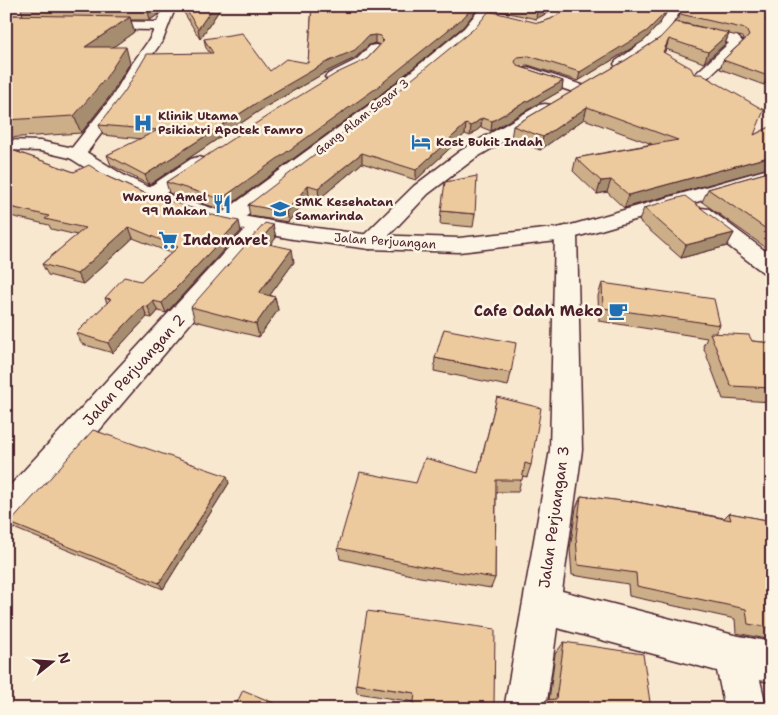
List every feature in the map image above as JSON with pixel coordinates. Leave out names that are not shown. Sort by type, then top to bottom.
[{"type":"street","points":[[76,154],[110,112],[156,40],[160,26],[170,6]]},
{"type":"street","points":[[609,71],[651,44],[668,25],[677,6]]},
{"type":"street","name":"Gang Alam Segar 3","points":[[227,220],[382,103],[468,31],[486,10]]},
{"type":"street","points":[[87,25],[160,26]]},
{"type":"street","points":[[668,25],[736,40],[737,43],[696,81]]},
{"type":"street","points":[[316,87],[361,63],[375,49]]},
{"type":"street","points":[[522,70],[579,89]]},
{"type":"street","points":[[370,242],[421,190],[467,155],[594,80]]},
{"type":"street","name":"Jalan Perjuangan","points":[[6,145],[40,146],[76,154],[118,180],[150,195],[227,220],[370,242],[459,245],[566,233],[772,174]]},
{"type":"street","points":[[150,195],[213,153]]},
{"type":"street","points":[[682,199],[772,268]]},
{"type":"street","name":"Jalan Perjuangan 2","points":[[6,514],[261,226]]},
{"type":"street","name":"Jalan Perjuangan 3","points":[[525,709],[566,450],[566,233]]},
{"type":"street","points":[[541,605],[753,659],[746,709]]},
{"type":"building","points":[[26,6],[154,6],[148,11],[21,9]]},
{"type":"building","points":[[184,6],[214,6],[198,29]]},
{"type":"building","points":[[312,6],[474,6],[463,18],[375,89],[221,199],[166,182],[337,73],[367,59],[383,42],[381,36],[368,36],[355,50],[325,63],[261,100],[145,175],[107,155],[158,130],[99,125],[125,91],[147,54],[213,53],[204,39],[242,33],[270,71],[286,59],[308,63]]},
{"type":"building","points":[[516,6],[546,6],[537,11]]},
{"type":"building","points":[[572,6],[668,6],[663,15],[647,31],[580,72],[529,56],[517,57],[515,62],[518,66],[563,81],[492,121],[482,118],[471,126],[466,124],[416,170],[362,153],[318,188],[308,185],[286,212],[248,205],[389,98],[476,27],[489,11],[538,23],[551,19]]},
{"type":"building","points":[[684,6],[772,6],[772,20],[765,20],[772,22],[772,72],[768,76],[723,60],[749,36],[746,29],[680,14]]},
{"type":"building","points":[[6,15],[130,17],[85,47],[126,47],[105,79],[74,116],[6,120]]},
{"type":"building","points":[[675,22],[729,33],[708,52],[669,39],[663,52],[691,68],[694,74],[701,74],[764,110],[754,135],[772,126],[772,156],[629,195],[611,180],[601,181],[576,158],[678,140],[587,107],[543,137],[513,126],[626,60],[660,38]]},
{"type":"building","points":[[6,148],[74,172],[89,165],[106,176],[139,191],[216,216],[239,221],[162,303],[153,301],[148,307],[143,306],[108,343],[76,333],[111,299],[105,298],[124,277],[141,281],[178,247],[129,227],[77,274],[42,264],[85,228],[45,219],[49,216],[6,206]]},
{"type":"building","points":[[772,171],[772,233],[708,189]]},
{"type":"building","points":[[477,176],[475,214],[441,211],[445,182]]},
{"type":"building","points":[[685,196],[734,233],[686,245],[644,208]]},
{"type":"building","points":[[265,223],[273,225],[259,242],[292,249],[259,293],[275,297],[256,324],[191,307]]},
{"type":"building","points":[[602,283],[714,299],[720,325],[603,308]]},
{"type":"building","points":[[444,329],[516,343],[511,373],[435,358]]},
{"type":"building","points":[[710,333],[749,335],[752,341],[772,343],[772,388],[731,386]]},
{"type":"building","points":[[497,397],[541,408],[531,465],[525,463],[522,480],[496,480],[495,578],[421,566],[338,548],[360,472],[416,483],[425,458],[478,473]]},
{"type":"building","points":[[93,430],[227,476],[159,583],[10,523]]},
{"type":"building","points":[[581,496],[631,501],[731,520],[729,513],[772,521],[772,628],[748,624],[746,609],[637,586],[636,573],[578,565],[576,537]]},
{"type":"building","points":[[367,611],[495,629],[494,705],[483,703],[483,709],[413,709],[415,693],[356,684]]},
{"type":"building","points":[[564,642],[643,654],[651,709],[546,709],[546,700],[556,699]]},
{"type":"building","points":[[243,690],[288,709],[234,709]]},
{"type":"place","name":"Klinik Utama Psikiatri Apotek Famro","points":[[143,123]]},
{"type":"place","name":"Kost Bukit Indah","points":[[421,142]]},
{"type":"place","name":"Warung Amel 99 Makan","points":[[222,204]]},
{"type":"place","name":"SMK Kesehatan Samarinda","points":[[280,209]]},
{"type":"place","name":"Indomaret","points":[[168,240]]},
{"type":"place","name":"Cafe Odah Meko","points":[[618,311]]}]
